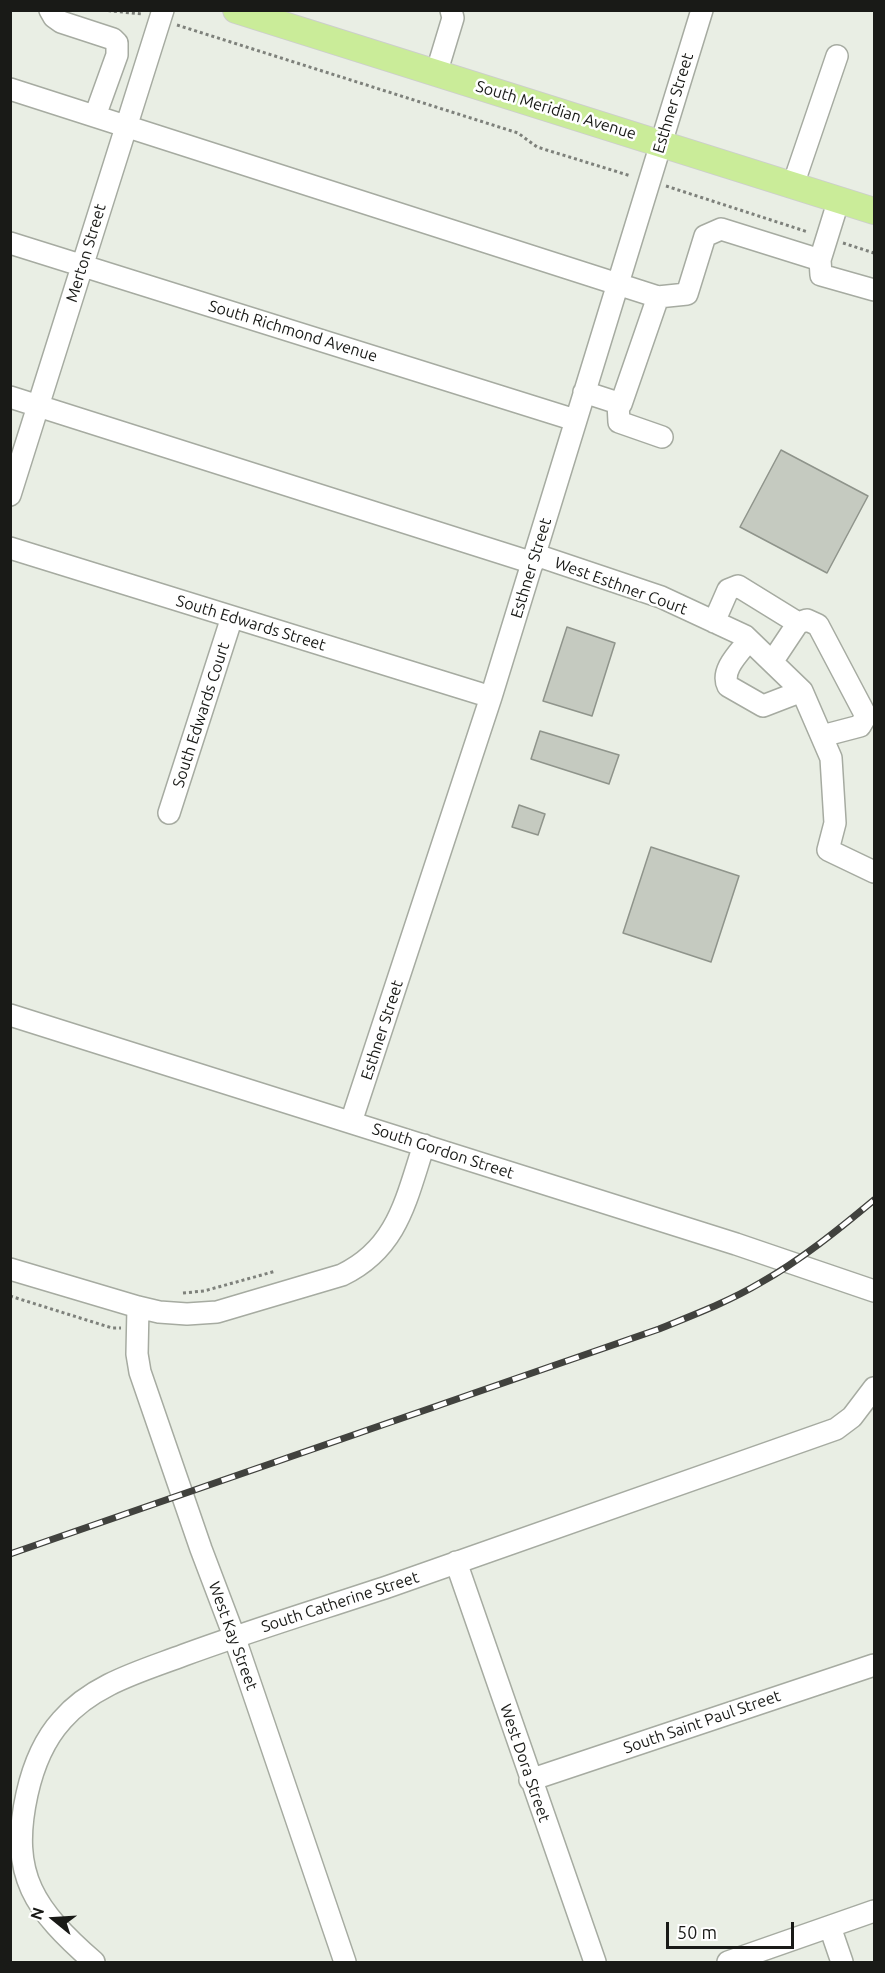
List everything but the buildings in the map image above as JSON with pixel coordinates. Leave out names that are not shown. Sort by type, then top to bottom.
[{"type":"main road","name":"South Meridian Avenue","points":[[236,10],[874,211]]},
{"type":"street","points":[[50,10],[54,17],[72,18],[117,43],[117,55],[95,116]]},
{"type":"street","points":[[436,74],[453,18],[451,10]]},
{"type":"street","name":"Esthner Street","points":[[351,1122],[491,697],[701,11]]},
{"type":"street","name":"Merton Street","points":[[10,495],[161,15]]},
{"type":"street","points":[[793,185],[837,56]]},
{"type":"street","points":[[10,88],[658,297],[687,294],[705,236],[721,229],[820,260]]},
{"type":"street","points":[[839,199],[820,260],[821,275],[874,290]]},
{"type":"street","name":"South Richmond Avenue","points":[[10,243],[575,420]]},
{"type":"street","points":[[584,392],[621,404],[658,297]]},
{"type":"street","name":"West Esthner Court","points":[[10,397],[661,597],[745,636],[802,691],[831,758],[835,823],[828,850],[874,872]]},
{"type":"street","points":[[618,403],[620,422],[662,437]]},
{"type":"street","name":"South Edwards Street","points":[[10,548],[491,697]]},
{"type":"street","points":[[714,622],[728,590],[738,586],[798,623]]},
{"type":"street","name":"South Edwards Court","points":[[169,813],[232,617]]},
{"type":"street","points":[[772,662],[798,623],[807,620],[818,624],[866,716],[860,726],[822,736]]},
{"type":"street","points":[[749,640],[728,669],[726,683],[728,686],[763,706],[802,691]]},
{"type":"street","name":"South Gordon Street","points":[[10,1015],[725,1240],[874,1291]]},
{"type":"street","points":[[10,1269],[138,1308],[187,1314],[217,1311],[342,1275],[361,1266],[387,1239],[397,1221],[424,1145]]},
{"type":"street","name":"West Kay Street","points":[[138,1308],[137,1354],[140,1372],[205,1560],[234,1636],[345,1962]]},
{"type":"street","name":"South Catherine Street","points":[[94,1962],[48,1918],[27,1882],[21,1854],[19,1790],[32,1771],[45,1744],[63,1718],[89,1697],[120,1679],[234,1636],[456,1562],[836,1429],[852,1417],[874,1388]]},
{"type":"street","name":"West Dora Street","points":[[456,1562],[595,1962]]},
{"type":"street","name":"South Saint Paul Street","points":[[530,1780],[874,1665]]},
{"type":"street","points":[[728,1962],[874,1911]]},
{"type":"street","points":[[830,1927],[842,1962]]},
{"type":"path","points":[[102,10],[161,15],[518,133],[537,147],[874,253]]},
{"type":"path","points":[[175,1294],[204,1291],[276,1271]]},
{"type":"path","points":[[10,1296],[112,1328],[122,1328]]},
{"type":"railway","points":[[10,1554],[685,1319],[748,1290],[790,1265],[874,1200]]}]
